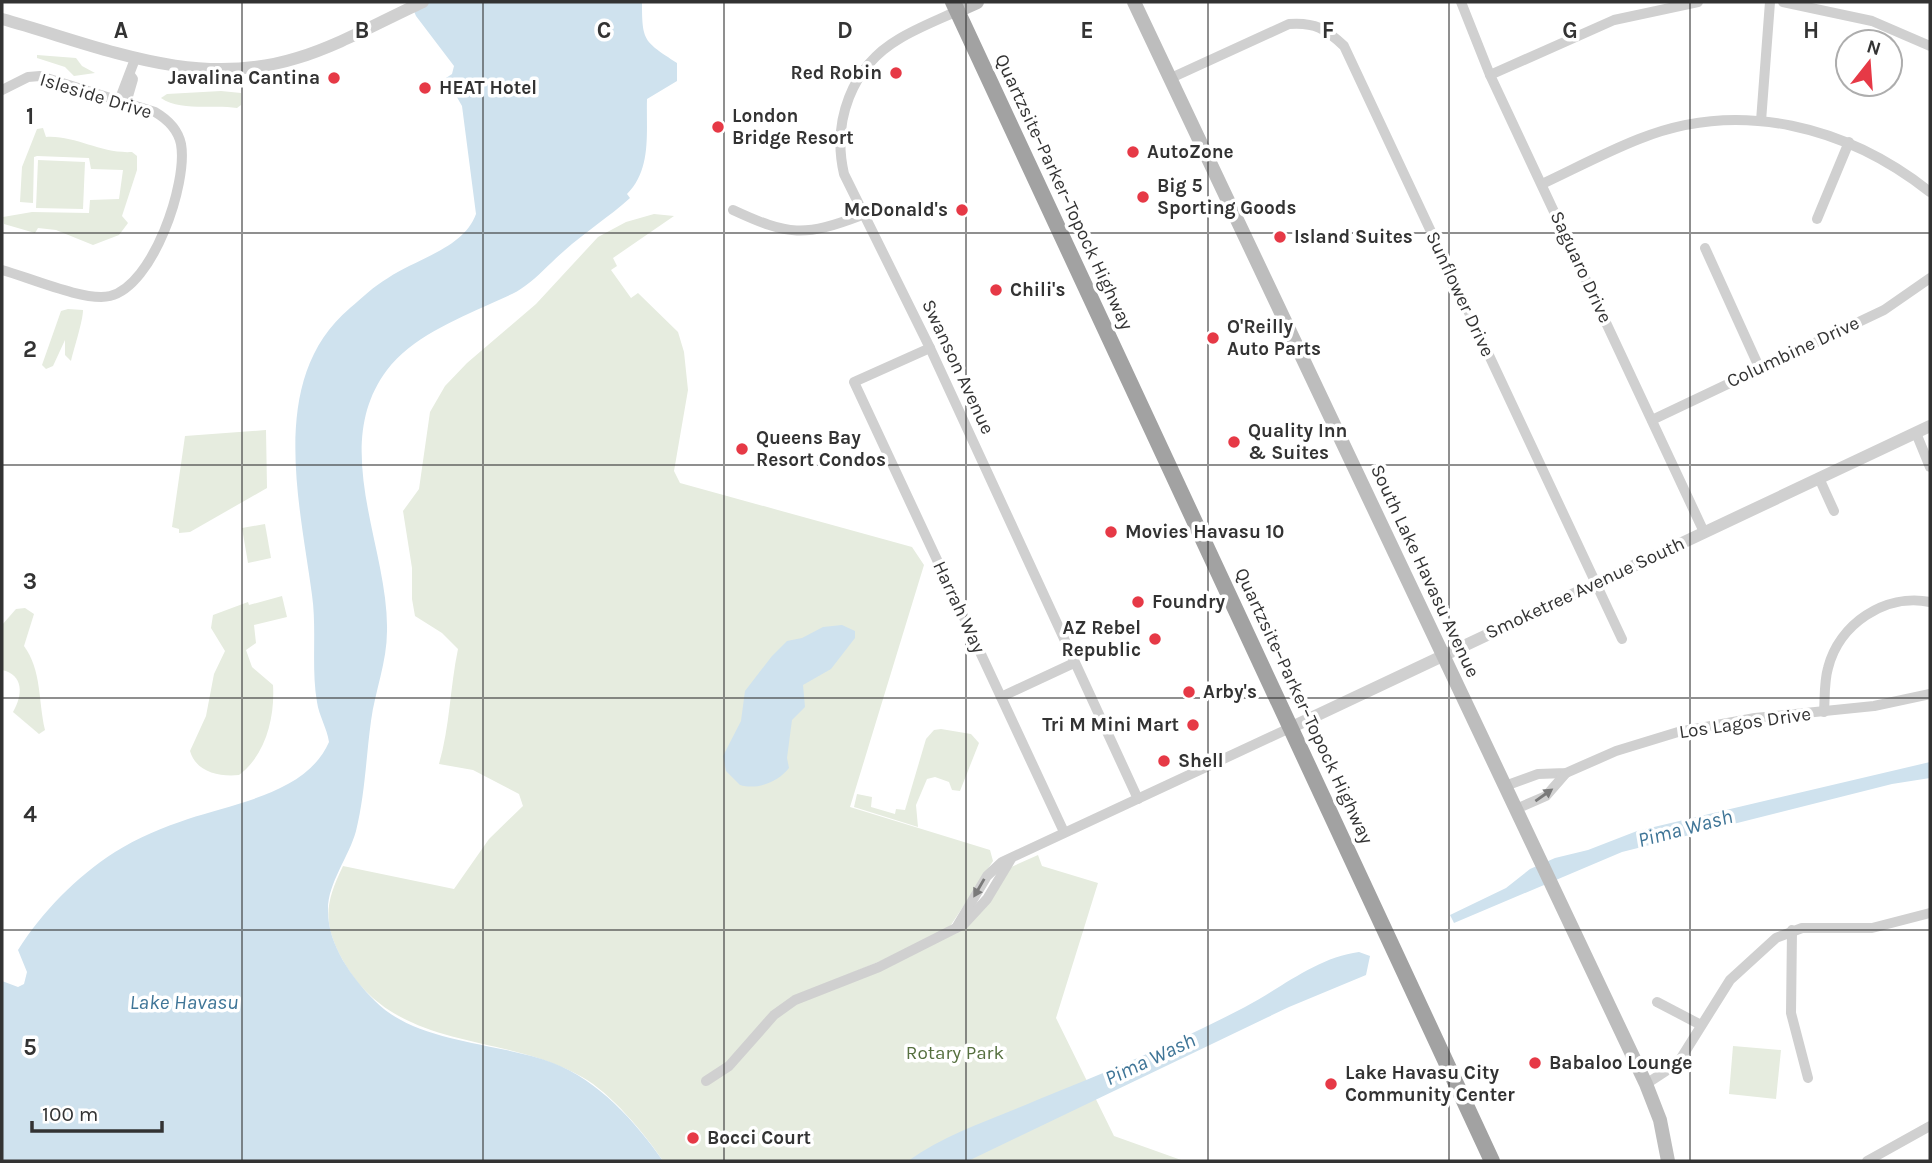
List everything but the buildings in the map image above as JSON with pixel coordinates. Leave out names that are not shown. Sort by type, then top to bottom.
[{"type":"highway","name":"Quartzsite–Parker–Topock Highway","points":[[955,6],[1492,1161]]},
{"type":"main road","name":"Swanson Avenue","points":[[955,6],[977,2]]},
{"type":"main road","name":"South Lake Havasu Avenue","points":[[1135,2],[1646,1084],[1660,1120],[1668,1161]]},
{"type":"street","points":[[2,19],[135,59],[185,69],[241,69],[296,58],[423,2]]},
{"type":"street","name":"Saguaro Drive","points":[[1461,2],[1490,75],[1704,532]]},
{"type":"street","points":[[1490,75],[1614,20],[1698,2]]},
{"type":"street","points":[[1761,121],[1770,2]]},
{"type":"street","points":[[1783,2],[1872,21],[1930,46]]},
{"type":"street","name":"Swanson Avenue","points":[[955,6],[883,50],[862,73],[851,91],[842,121],[841,153],[847,184],[930,348],[1138,799]]},
{"type":"street","name":"Sunflower Drive","points":[[1171,78],[1289,24],[1308,23],[1326,29],[1344,46],[1622,639]]},
{"type":"street","points":[[122,102],[126,78],[130,75],[135,59]]},
{"type":"street","name":"Isleside Drive","points":[[2,90],[28,77],[40,76],[165,118],[181,144],[178,183],[161,242],[151,261],[131,286],[107,297],[90,295],[2,270]]},
{"type":"street","points":[[1542,184],[1639,138],[1662,131],[1710,122],[1761,121],[1806,128],[1849,142],[1895,166],[1930,192]]},
{"type":"street","points":[[1817,219],[1849,142]]},
{"type":"street","points":[[733,211],[772,229],[806,233],[862,215]]},
{"type":"street","points":[[1705,248],[1759,367]]},
{"type":"street","name":"Columbine Drive","points":[[1652,420],[1897,303],[1930,278]]},
{"type":"street","name":"Harrah Way","points":[[930,348],[854,382],[1064,832]]},
{"type":"street","name":"Smoketree Avenue South","points":[[706,1081],[729,1066],[774,1016],[795,1000],[879,967],[971,918],[987,900],[1012,857],[1930,426]]},
{"type":"street","points":[[1916,433],[1930,467]]},
{"type":"street","points":[[1819,478],[1834,512]]},
{"type":"street","points":[[1824,712],[1830,661],[1850,628],[1882,607],[1905,601],[1930,602]]},
{"type":"street","points":[[1001,697],[1074,663]]},
{"type":"street","name":"Los Lagos Drive","points":[[1505,786],[1538,774],[1566,773],[1616,751],[1678,732],[1755,718],[1874,706],[1930,694]]},
{"type":"street","name":"Los Lagos Drive","points":[[1516,809],[1546,796],[1566,773]]},
{"type":"street","points":[[1646,1084],[1678,1063],[1741,968],[1770,942],[1792,930],[1816,927],[1871,928],[1930,913]]},
{"type":"street","points":[[1792,930],[1791,1005],[1808,1079]]},
{"type":"street","points":[[1657,1002],[1701,1025]]},
{"type":"street","points":[[1867,1161],[1930,1126]]},
{"type":"green space","points":[[37,55],[76,58],[82,66],[95,73],[74,76],[65,67],[37,58]]},
{"type":"green space","points":[[221,91],[241,93],[241,105],[237,108],[188,106],[161,98],[167,94]]},
{"type":"green space","points":[[43,128],[46,137],[132,152],[137,156],[137,170],[122,216],[128,223],[119,235],[93,245],[56,230],[38,228],[35,233],[4,224],[3,217],[32,212],[89,213],[90,200],[119,199],[123,170],[91,169],[89,158],[37,156],[34,157],[33,203],[20,202],[22,167],[37,129]]},
{"type":"green space","points":[[38,160],[85,162],[83,209],[36,208]]},
{"type":"green space","name":"Rotary Park","points":[[654,214],[674,216],[613,258],[617,266],[611,270],[631,298],[638,293],[678,332],[684,352],[688,390],[674,471],[680,483],[912,547],[924,565],[850,807],[990,850],[993,861],[949,928],[917,946],[793,997],[776,1018],[797,1002],[949,936],[1009,868],[1038,855],[1042,866],[1098,883],[1056,1018],[1114,1136],[1184,1161],[663,1161],[627,1115],[582,1077],[550,1062],[418,1025],[389,1010],[363,988],[341,957],[331,933],[328,911],[343,866],[454,889],[489,839],[523,806],[519,794],[473,770],[439,764],[458,649],[442,633],[415,616],[412,568],[403,511],[419,489],[430,412],[445,386],[467,363],[536,304],[598,237],[626,222]]},
{"type":"green space","points":[[83,310],[71,361],[65,355],[65,340],[53,366],[46,369],[42,365],[61,311]]},
{"type":"green space","points":[[266,430],[267,488],[190,532],[179,533],[179,529],[172,527],[185,436]]},
{"type":"green space","points":[[265,524],[271,558],[248,563],[242,528]]},
{"type":"green space","points":[[282,596],[287,617],[254,625],[256,643],[246,650],[252,667],[273,685],[267,734],[256,757],[239,775],[209,772],[197,764],[190,751],[206,716],[214,674],[225,651],[211,628],[213,615],[248,602],[249,605]]},
{"type":"green space","points":[[25,608],[34,614],[24,646],[34,665],[39,686],[45,730],[39,734],[13,712],[19,699],[20,686],[14,676],[2,670],[2,625],[16,609]]},
{"type":"green space","points":[[934,730],[971,734],[979,743],[960,791],[952,790],[949,782],[935,777],[927,779],[916,805],[918,827],[854,807],[857,794],[872,797],[871,807],[895,814],[896,809],[905,810],[926,739]]},
{"type":"green space","points":[[1733,1046],[1781,1050],[1776,1099],[1729,1094]]},
{"type":"water","name":"Lake Havasu","points":[[410,2],[642,2],[644,33],[651,45],[677,63],[677,81],[647,99],[644,162],[641,173],[627,194],[630,198],[521,289],[448,323],[408,348],[387,370],[370,400],[363,432],[362,465],[385,599],[387,631],[371,721],[359,817],[353,841],[331,891],[329,924],[337,948],[350,971],[375,1001],[392,1015],[436,1034],[532,1056],[570,1070],[615,1104],[663,1161],[2,1161],[2,981],[18,987],[24,984],[27,972],[18,950],[38,922],[74,884],[115,852],[170,826],[268,794],[287,785],[319,759],[329,742],[315,689],[313,608],[297,482],[295,443],[298,405],[307,369],[324,337],[350,308],[383,281],[438,252],[461,236],[476,214],[462,106],[446,78],[452,74],[454,66],[416,16]]},
{"type":"water","points":[[842,625],[855,631],[855,638],[831,669],[803,685],[805,707],[792,720],[787,758],[789,768],[767,784],[740,785],[726,771],[723,756],[741,721],[745,691],[787,641],[802,638],[823,627]]},
{"type":"water","name":"Pima Wash","points":[[1930,762],[1930,778],[1892,784],[1622,852],[1454,923],[1450,915],[1506,888],[1530,869],[1637,831]]},
{"type":"water","name":"Pima Wash","points":[[1359,952],[1370,956],[1366,975],[1289,1007],[968,1161],[908,1161],[954,1134],[1194,1032],[1329,960]]},
{"type":"place","name":"Red Robin","points":[[896,73]]},
{"type":"place","name":"Javalina Cantina","points":[[334,78]]},
{"type":"place","name":"HEAT Hotel","points":[[425,88]]},
{"type":"place","name":"London Bridge Resort","points":[[718,127]]},
{"type":"place","name":"AutoZone","points":[[1133,152]]},
{"type":"place","name":"Big 5 Sporting Goods","points":[[1143,197]]},
{"type":"place","name":"McDonald's","points":[[962,210]]},
{"type":"place","name":"Island Suites","points":[[1280,237]]},
{"type":"place","name":"Chili's","points":[[996,290]]},
{"type":"place","name":"O'Reilly Auto Parts","points":[[1213,338]]},
{"type":"place","name":"Quality Inn & Suites","points":[[1234,442]]},
{"type":"place","name":"Queens Bay Resort Condos","points":[[742,449]]},
{"type":"place","name":"Movies Havasu 10","points":[[1111,532]]},
{"type":"place","name":"Foundry","points":[[1138,602]]},
{"type":"place","name":"AZ Rebel Republic","points":[[1155,639]]},
{"type":"place","name":"Arby's","points":[[1189,692]]},
{"type":"place","name":"Tri M Mini Mart","points":[[1193,725]]},
{"type":"place","name":"Shell","points":[[1164,761]]},
{"type":"place","name":"Babaloo Lounge","points":[[1535,1063]]},
{"type":"place","name":"Lake Havasu City Community Center","points":[[1331,1084]]},
{"type":"place","name":"Bocci Court","points":[[693,1138]]}]
